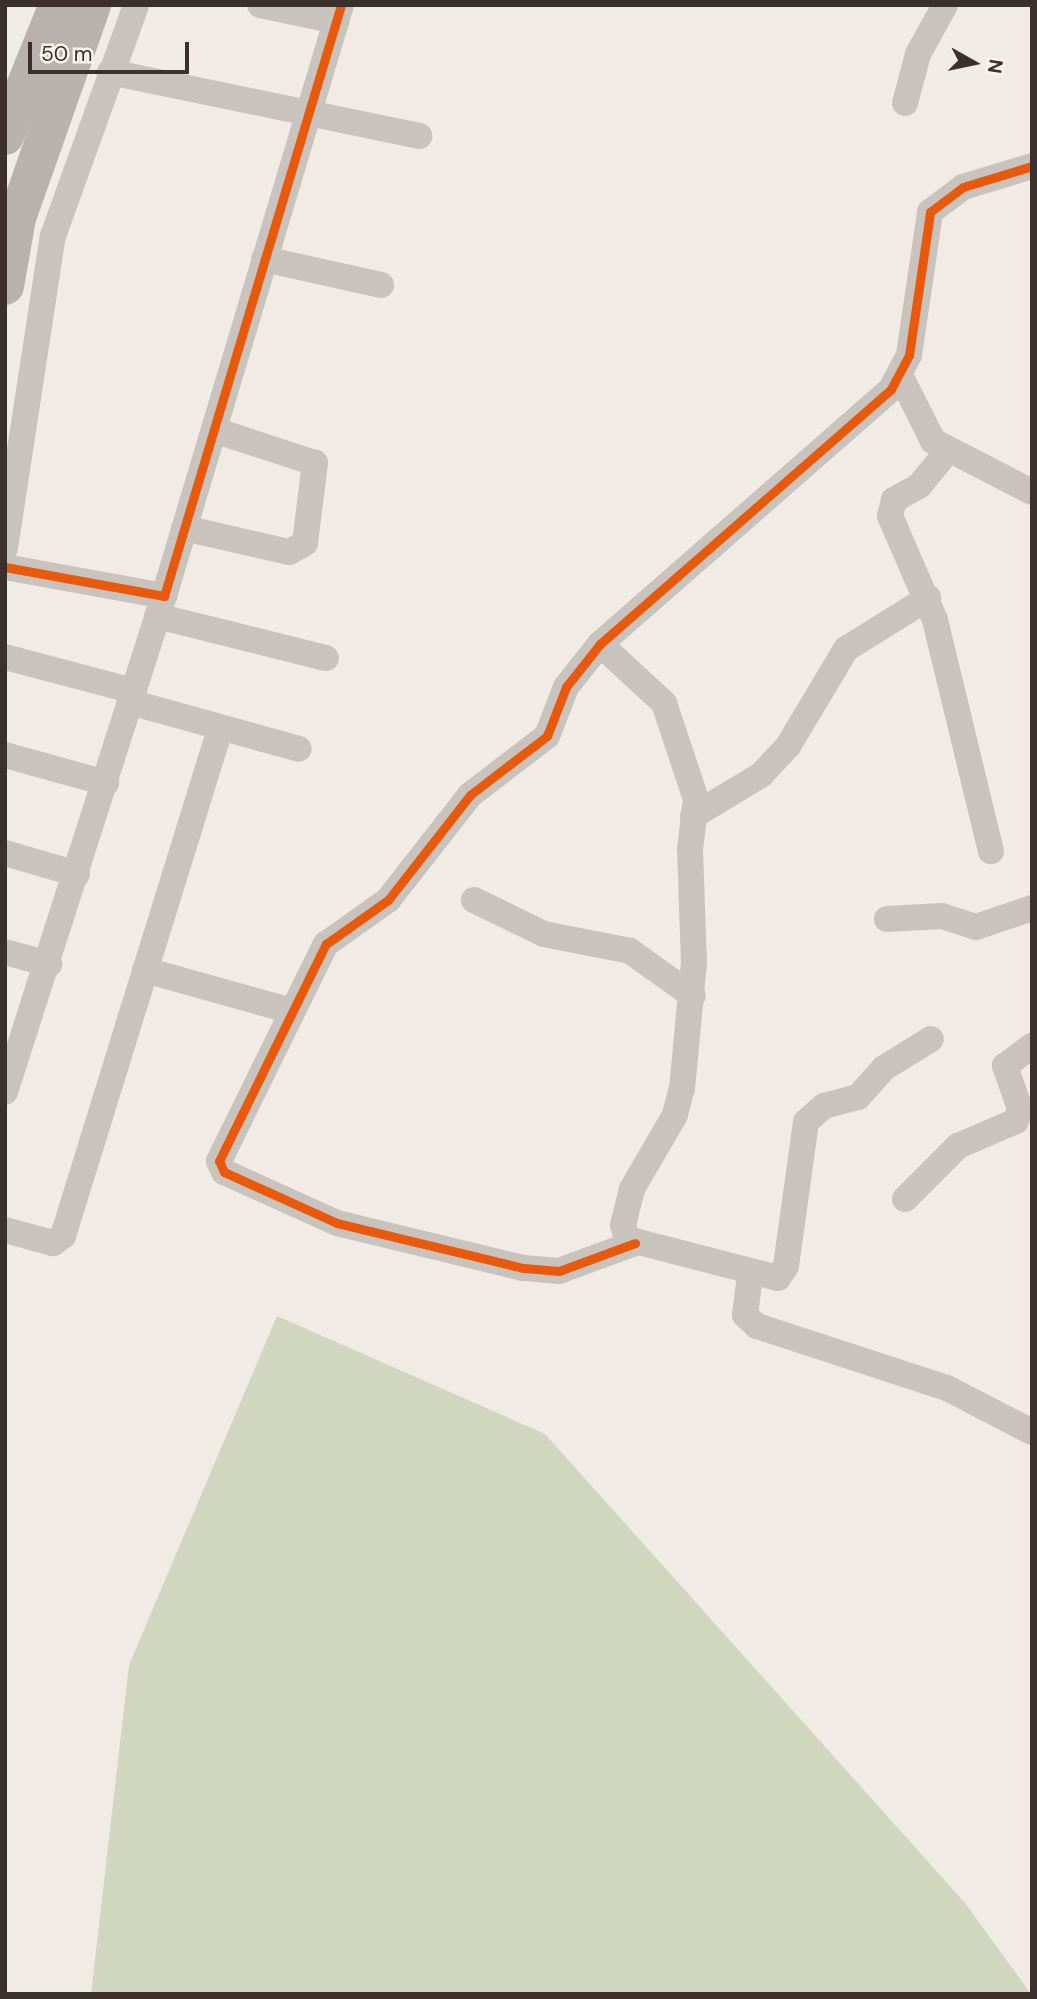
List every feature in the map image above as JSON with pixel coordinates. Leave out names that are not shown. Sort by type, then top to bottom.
[{"type":"main road","points":[[5,136],[58,5]]},
{"type":"main road","points":[[5,286],[17,218],[92,5]]},
{"type":"street","points":[[5,548],[53,236],[136,5]]},
{"type":"street","points":[[5,1092],[49,964],[161,606],[339,13],[260,5]]},
{"type":"street","points":[[905,103],[918,54],[945,5]]},
{"type":"street","points":[[110,72],[419,136]]},
{"type":"street","points":[[1032,166],[962,187],[930,212],[901,377],[925,428],[947,452],[1032,492]]},
{"type":"street","points":[[264,259],[381,285]]},
{"type":"street","points":[[635,1243],[559,1271],[523,1268],[366,1233],[224,1172],[222,1152],[286,1010],[326,944],[388,900],[470,795],[547,736],[566,688],[600,644],[735,531],[901,377]]},
{"type":"street","points":[[184,528],[289,552],[304,543],[315,463],[214,430]]},
{"type":"street","points":[[947,452],[890,510],[928,598],[991,852]]},
{"type":"street","points":[[5,567],[161,606],[326,658]]},
{"type":"street","points":[[693,816],[761,775],[788,746],[846,649],[928,598]]},
{"type":"street","points":[[600,644],[664,703],[695,785],[693,996],[680,1104],[626,1207],[624,1234],[635,1243],[750,1275],[778,1278],[786,1266],[811,1114],[859,1097],[884,1068],[931,1039]]},
{"type":"street","points":[[5,657],[132,697],[220,729],[299,748]]},
{"type":"street","points":[[5,1230],[53,1243],[63,1236],[220,729]]},
{"type":"street","points":[[5,755],[106,783]]},
{"type":"street","points":[[5,853],[77,874]]},
{"type":"street","points":[[474,900],[544,934],[630,951],[693,996]]},
{"type":"street","points":[[887,919],[942,916],[976,927],[1032,908]]},
{"type":"street","points":[[5,952],[49,964]]},
{"type":"street","points":[[145,970],[286,1010]]},
{"type":"street","points":[[905,1199],[958,1146],[1020,1117],[1005,1066],[1032,1046]]},
{"type":"street","points":[[750,1275],[745,1315],[757,1326],[947,1388],[1032,1432]]},
{"type":"green space","points":[[277,1316],[545,1434],[965,1903],[1031,1994],[91,1994],[129,1665]]},
{"type":"cycle path","points":[[5,567],[164,596],[341,5]]},
{"type":"cycle path","points":[[635,1243],[559,1271],[523,1268],[337,1223],[224,1172],[219,1161],[326,944],[388,900],[470,795],[547,736],[566,687],[600,644],[891,389],[909,355],[930,212],[963,187],[1032,166]]}]
